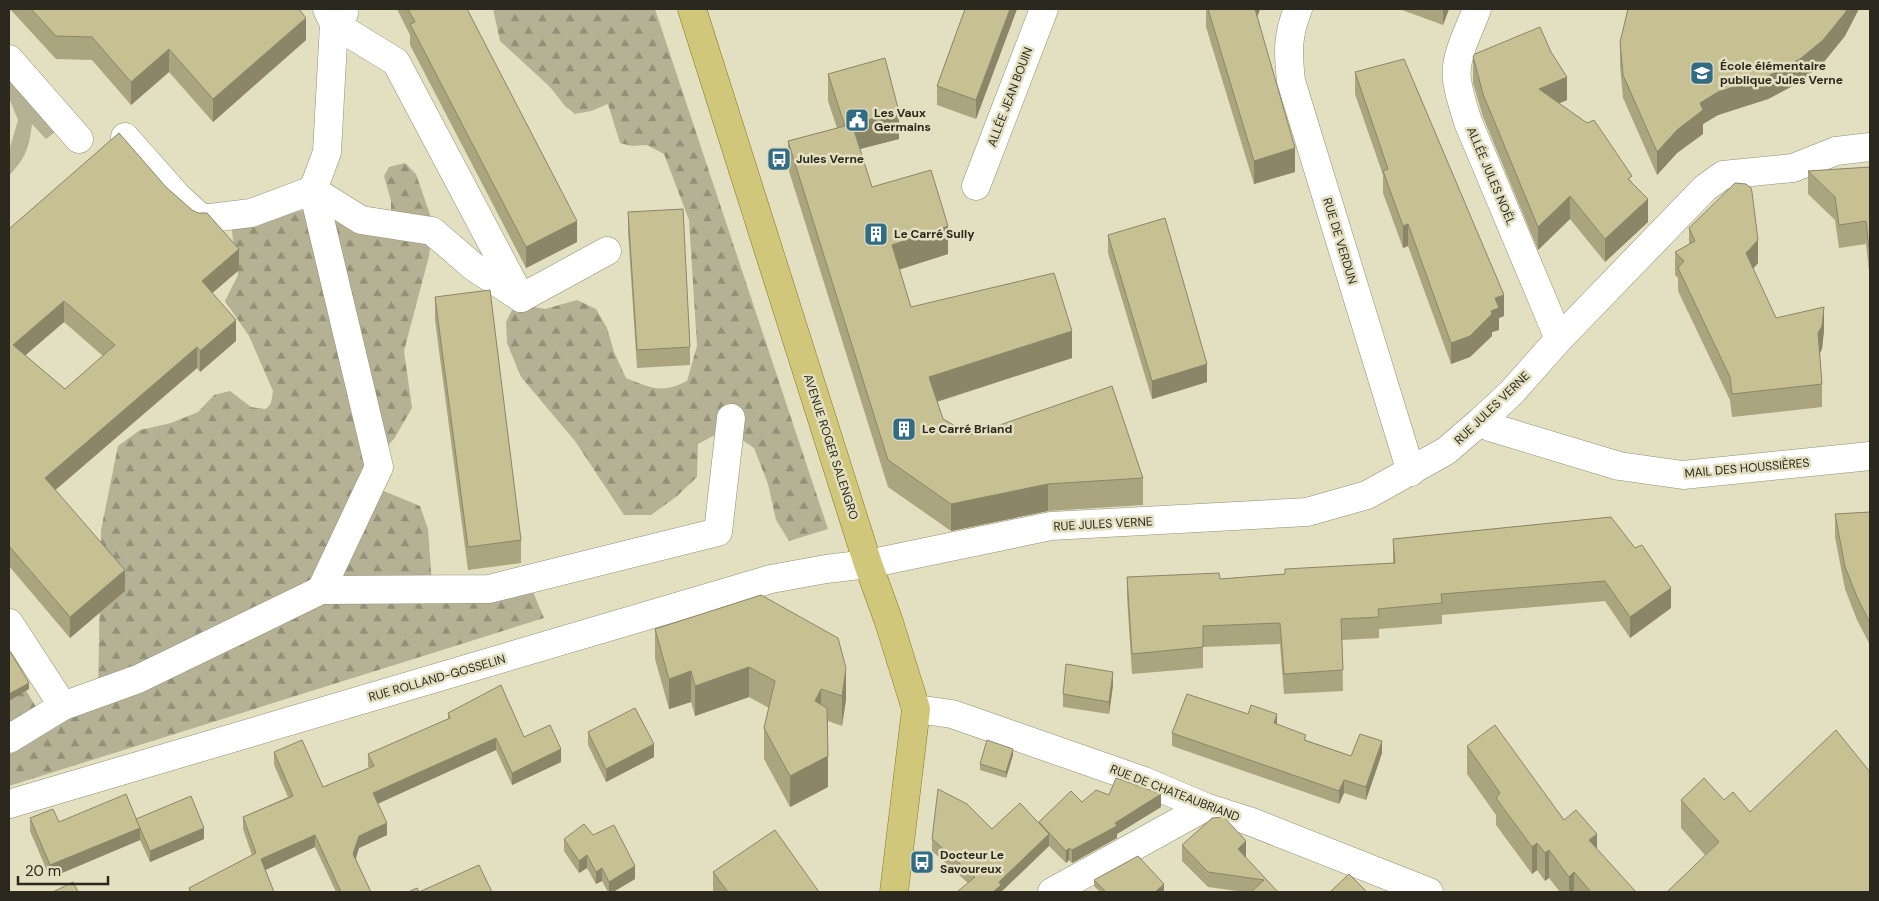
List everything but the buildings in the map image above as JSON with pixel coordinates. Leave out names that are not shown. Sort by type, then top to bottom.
[{"type":"main road","name":"AVENUE ROGER SALENGRO","points":[[692,9],[868,564],[889,622],[916,709],[894,892]]},
{"type":"street","name":"ALLÉE JEAN BOUIN","points":[[976,186],[1044,9]]},
{"type":"street","name":"RUE DE VERDUN","points":[[1298,9],[1292,22],[1288,50],[1291,81],[1411,472]]},
{"type":"street","name":"ALLÉE JULES NOËL","points":[[1477,9],[1459,58],[1457,79],[1461,100],[1468,122],[1559,338]]},
{"type":"street","points":[[321,590],[379,467],[313,190],[327,152],[336,14]]},
{"type":"street","points":[[336,14],[396,62],[521,298]]},
{"type":"street","points":[[9,59],[79,139]]},
{"type":"street","points":[[126,137],[177,196],[202,220],[251,213],[313,190]]},
{"type":"street","name":"RUE JULES VERNE","points":[[868,564],[1051,526],[1307,512],[1368,495],[1446,451],[1482,420],[1512,392],[1559,338],[1705,188],[1724,175],[1793,168],[1836,151],[1870,147]]},
{"type":"street","points":[[313,190],[362,220],[432,232],[474,267],[521,298]]},
{"type":"street","points":[[521,298],[607,251]]},
{"type":"street","points":[[9,739],[63,706],[138,680],[321,590],[489,589],[718,532],[731,418]]},
{"type":"street","name":"MAIL DES HOUSSIÈRES","points":[[1482,420],[1490,427],[1619,466],[1683,474],[1870,456]]},
{"type":"street","name":"RUE ROLLAND-GOSSELIN","points":[[9,804],[771,580],[826,569],[868,564]]},
{"type":"street","points":[[9,623],[63,706]]},
{"type":"street","name":"RUE DE CHATEAUBRIAND","points":[[916,709],[952,714],[1144,781],[1204,807],[1249,821],[1430,892]]},
{"type":"street","points":[[1052,892],[1204,807]]},
{"type":"green space","points":[[493,9],[655,9],[828,529],[789,541],[776,520],[768,484],[754,448],[726,429],[698,444],[697,477],[676,497],[651,515],[624,515],[575,441],[521,377],[507,343],[506,322],[512,310],[524,305],[545,309],[577,300],[596,309],[607,328],[614,352],[626,378],[656,388],[670,387],[687,381],[697,346],[689,220],[664,154],[647,145],[632,146],[620,143],[608,104],[591,111],[575,114],[565,106],[550,87],[500,41]]},
{"type":"green space","points":[[9,68],[60,128],[46,139],[32,124],[26,152],[9,176],[9,151],[18,120],[9,98]]},
{"type":"green space","points":[[405,163],[416,174],[433,223],[429,256],[404,351],[412,408],[394,439],[375,458],[379,489],[420,506],[428,529],[432,584],[531,587],[544,618],[9,786],[9,663],[38,710],[98,696],[101,530],[118,446],[140,430],[171,423],[198,412],[214,395],[230,391],[251,407],[266,409],[271,403],[273,391],[249,336],[225,301],[238,275],[231,225],[318,207],[391,215],[391,201],[384,176],[389,167]]},
{"type":"place","name":"École élémentaire publique Jules Verne","points":[[1702,73]]},
{"type":"place","name":"Les Vaux Germains","points":[[857,120]]},
{"type":"place","name":"Jules Verne","points":[[779,159]]},
{"type":"place","name":"Le Carré Sully","points":[[876,234]]},
{"type":"place","name":"Le Carré Briand","points":[[904,429]]},
{"type":"place","name":"Docteur Le Savoureux","points":[[922,862]]}]
